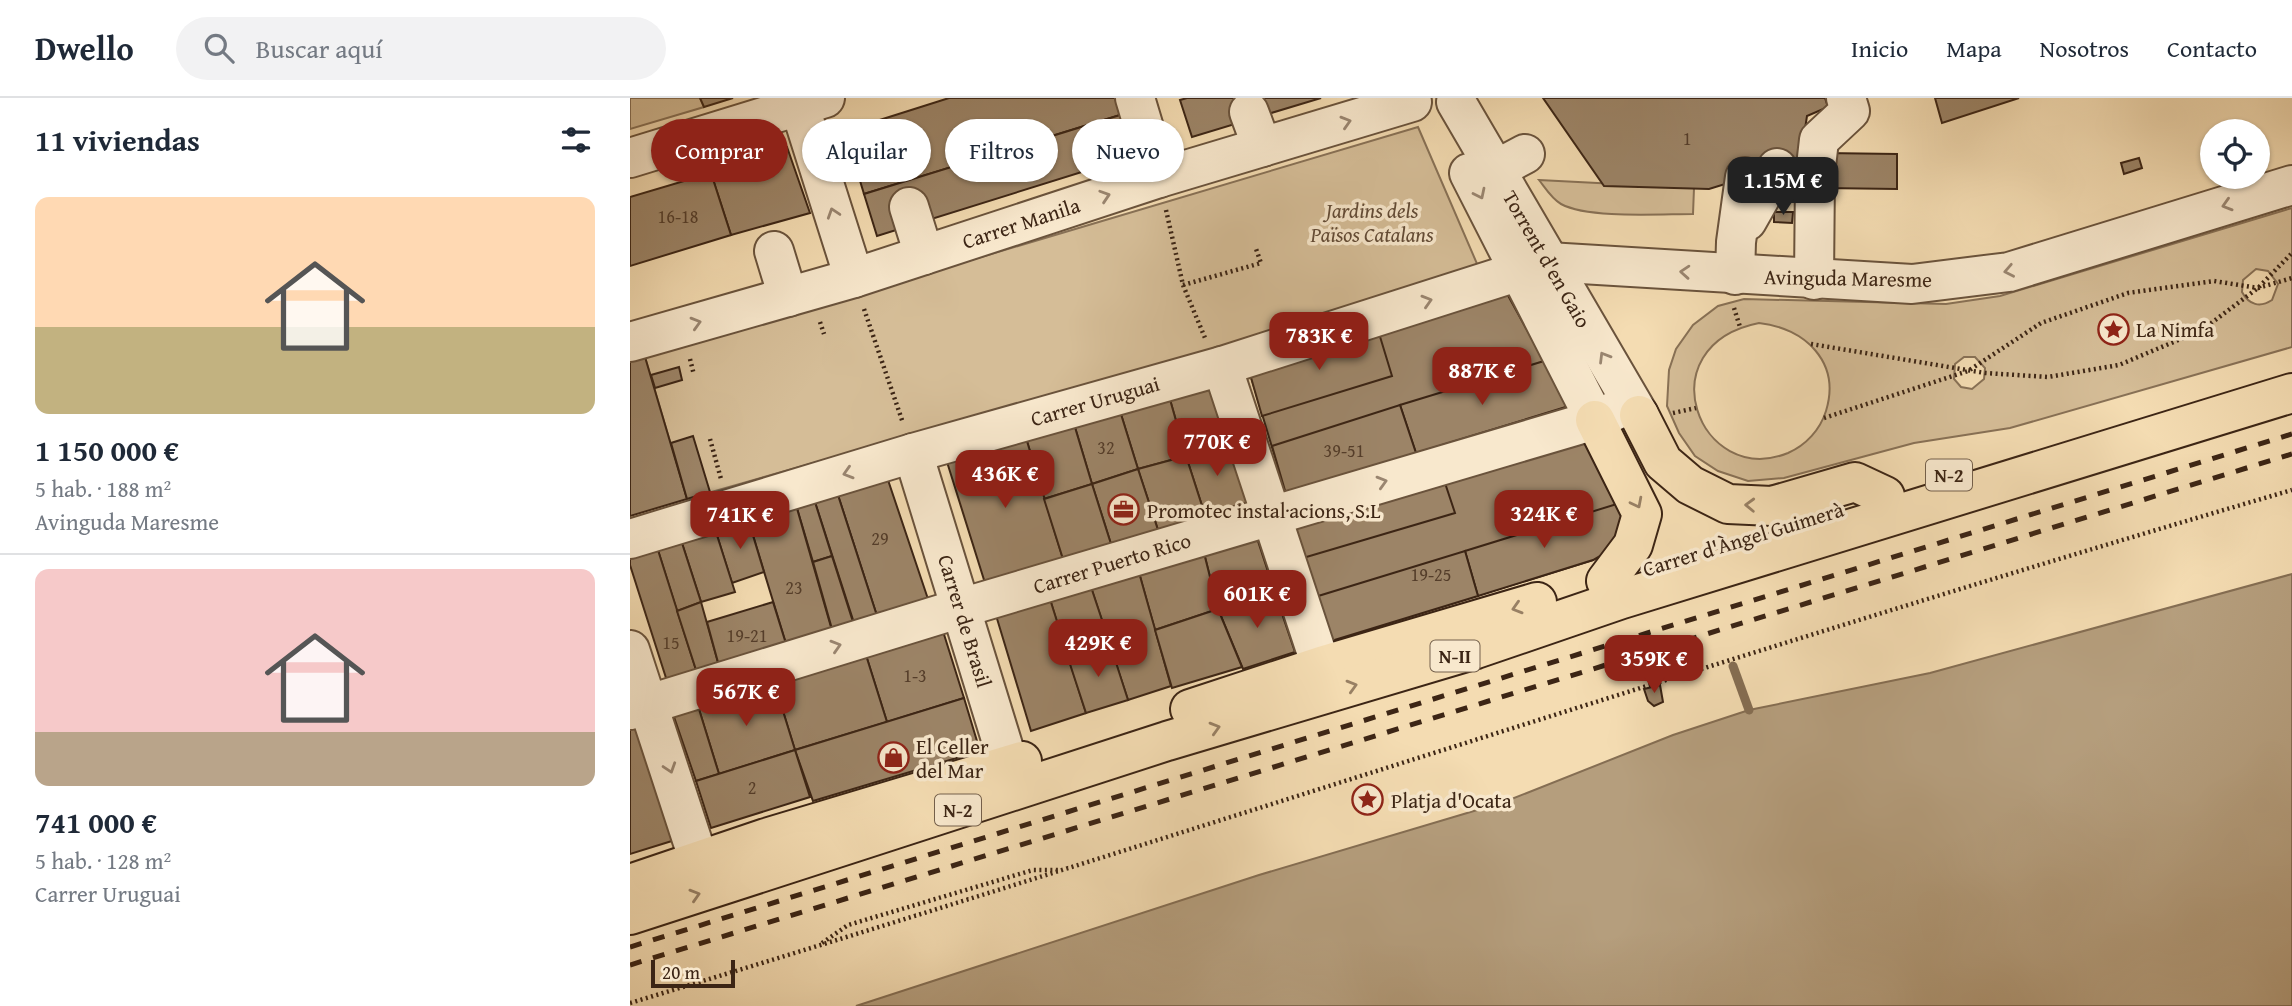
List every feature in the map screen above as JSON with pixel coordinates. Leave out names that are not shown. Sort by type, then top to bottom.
[{"type":"main road","name":"Carrer d'Àngel Guimerà","points":[[699,862],[1321,666],[1885,496],[2292,368]]},
{"type":"main road","name":"Carrer d'Àngel Guimerà","points":[[1287,708],[1476,649],[1622,599],[2292,393]]},
{"type":"main road","points":[[1635,409],[1663,462],[1690,485],[1728,505],[1772,506],[1855,482],[1885,496]]},
{"type":"main road","points":[[1595,420],[1642,514],[1633,545],[1606,581]]},
{"type":"main road","name":"N-2","points":[[630,915],[1167,741],[1287,708]]},
{"type":"main road","points":[[699,862],[724,869],[909,815],[1023,788]]},
{"type":"main road","name":"N-2","points":[[630,884],[699,862]]},
{"type":"street","points":[[1135,98],[1141,119]]},
{"type":"street","points":[[1814,280],[1815,175],[1819,140],[1850,111],[1846,98]]},
{"type":"street","points":[[630,158],[807,101],[854,278]]},
{"type":"street","name":"Carrer Manila","points":[[1184,170],[1262,147],[1435,102]]},
{"type":"street","name":"Torrent d'en Gaio","points":[[1435,102],[1510,162],[1533,267],[1595,420]]},
{"type":"street","name":"Torrent d'en Gaio","points":[[1435,102],[1533,267],[1635,409]]},
{"type":"street","points":[[1250,112],[1262,147]]},
{"type":"street","points":[[1735,258],[1761,173]]},
{"type":"street","name":"Carrer Manila","points":[[630,342],[854,278],[1147,182]]},
{"type":"street","name":"Avinguda Maresme","points":[[1533,267],[1735,258],[1814,280],[1912,284],[2009,272],[2292,186]]},
{"type":"street","points":[[909,207],[925,255]]},
{"type":"street","points":[[774,251],[788,297]]},
{"type":"street","name":"Carrer Uruguai","points":[[630,539],[913,453],[1222,366],[1533,267]]},
{"type":"street","points":[[1222,366],[1321,666]]},
{"type":"street","name":"Carrer Puerto Rico","points":[[639,707],[961,608],[1635,409]]},
{"type":"street","name":"Carrer de Brasil","points":[[913,453],[1004,749]]},
{"type":"street","points":[[630,650],[639,707],[699,862]]},
{"type":"path","points":[[1160,182],[1183,285],[1212,357],[1222,366]]},
{"type":"path","points":[[1183,285],[1261,263],[1255,246]]},
{"type":"path","points":[[1811,344],[1968,371],[2048,377],[2119,365],[2202,330],[2258,288],[2292,253]]},
{"type":"path","points":[[854,278],[913,453]]},
{"type":"path","points":[[1824,418],[1968,371],[2041,323],[2128,293],[2214,281],[2258,288],[2292,278]]},
{"type":"path","points":[[821,325],[824,334]]},
{"type":"path","points":[[692,366],[694,375]]},
{"type":"path","points":[[710,439],[713,448]]},
{"type":"path","points":[[630,1003],[1065,870],[1538,718],[2292,490]]},
{"type":"path","points":[[819,946],[848,925],[1033,870],[1065,870]]},
{"type":"green space","points":[[630,98],[700,98],[704,107],[664,119],[651,119],[651,123],[630,129]]},
{"type":"green space","name":"Jardins dels Països Catalans","points":[[1418,127],[1481,273],[687,499],[645,357]]},
{"type":"green space","points":[[1539,180],[1694,188],[1693,214],[1625,215],[1573,209],[1561,204],[1549,194]]},
{"type":"green space","points":[[2292,208],[2292,347],[2010,428],[1914,443],[1784,478],[1748,481],[1718,471],[1695,456],[1679,433],[1667,406],[1669,370],[1676,349],[1693,325],[1718,306],[1744,299],[1946,304],[2000,296]],"holes":[[[2256,269],[2268,271],[2278,284],[2272,300],[2263,304],[2251,302],[2242,292],[2243,280]],[[1759,323],[1791,332],[1815,350],[1824,363],[1829,393],[1826,411],[1820,424],[1801,446],[1788,453],[1757,459],[1730,451],[1710,434],[1697,410],[1695,384],[1703,358],[1724,337]],[[1964,357],[1975,357],[1985,368],[1984,379],[1972,389],[1961,387],[1954,379],[1955,364]]]},
{"type":"shaded area","points":[[2292,574],[2292,1006],[856,1006],[1259,875],[1504,802],[1673,735],[1749,710],[1930,673]]},
{"type":"building","points":[[700,98],[733,98],[704,107]]},
{"type":"building","points":[[949,98],[1115,98],[1120,115],[1107,119],[1072,119],[1072,130],[1058,134],[1058,119],[945,119],[945,169],[931,173],[931,119],[883,119]]},
{"type":"building","points":[[1321,98],[1192,137],[1180,100]]},
{"type":"building","points":[[1543,98],[1825,98],[1828,107],[1807,116],[1800,161],[1709,189],[1604,186]]},
{"type":"building","points":[[1935,98],[2019,98],[1942,123]]},
{"type":"building","points":[[1072,130],[1072,175],[1058,179],[1058,134]]},
{"type":"building","points":[[788,150],[810,213],[731,235],[714,182],[788,182]]},
{"type":"building","points":[[1824,153],[1897,154],[1897,189],[1823,188]]},
{"type":"building","points":[[2139,158],[2142,168],[2124,174],[2121,163]]},
{"type":"building","points":[[945,169],[945,182],[1050,182],[877,236],[864,194],[903,182],[931,182],[931,173]]},
{"type":"building","points":[[681,182],[714,182],[731,235],[630,266],[630,197]]},
{"type":"building","points":[[860,182],[903,182],[864,194]]},
{"type":"building","points":[[1774,212],[1793,212],[1792,223],[1774,222]]},
{"type":"building","points":[[1505,290],[1529,334],[1392,376],[1378,330]]},
{"type":"building","points":[[1505,290],[1569,406],[1286,494],[1248,367]]},
{"type":"building","points":[[1378,330],[1392,376],[1262,416],[1248,367]]},
{"type":"building","points":[[645,357],[687,499],[630,516],[630,361]]},
{"type":"building","points":[[1544,361],[1569,406],[1416,453],[1400,405]]},
{"type":"building","points":[[679,367],[682,380],[655,388],[651,375]]},
{"type":"building","points":[[1210,383],[1229,441],[1186,456],[1169,396]]},
{"type":"building","points":[[1169,396],[1186,456],[1138,469],[1120,411]]},
{"type":"building","points":[[1400,405],[1416,453],[1286,494],[1272,446]]},
{"type":"building","points":[[1120,411],[1138,469],[1092,484],[1074,424]]},
{"type":"building","points":[[1074,424],[1092,484],[1044,499],[1026,438]]},
{"type":"building","points":[[1584,433],[1601,465],[1455,513],[1443,477]]},
{"type":"building","points":[[1584,433],[1623,515],[1614,543],[1605,553],[1593,560],[1328,642],[1292,526]]},
{"type":"building","points":[[693,436],[710,492],[687,499],[671,443]]},
{"type":"building","points":[[1026,438],[1063,559],[985,583],[947,462]]},
{"type":"building","points":[[1229,441],[1248,502],[1205,515],[1186,456]]},
{"type":"building","points":[[1186,456],[1205,515],[1158,530],[1138,469]]},
{"type":"building","points":[[1138,469],[1158,530],[1111,544],[1092,484]]},
{"type":"building","points":[[887,477],[929,602],[878,619],[837,492]]},
{"type":"building","points":[[1443,477],[1455,513],[1303,558],[1292,526]]},
{"type":"building","points":[[1092,484],[1111,544],[1063,559],[1044,499]]},
{"type":"building","points":[[837,492],[878,619],[855,626],[814,499]]},
{"type":"building","points":[[814,499],[832,556],[813,562],[796,505]]},
{"type":"building","points":[[1620,503],[1623,515],[1614,543],[1605,553],[1593,560],[1478,596],[1465,551]]},
{"type":"building","points":[[796,505],[833,634],[787,647],[748,519]]},
{"type":"building","points":[[748,519],[764,572],[732,583],[715,529]]},
{"type":"building","points":[[715,529],[735,592],[701,602],[681,540]]},
{"type":"building","points":[[1255,532],[1275,593],[1218,609],[1203,549]]},
{"type":"building","points":[[681,540],[701,602],[677,611],[657,547]]},
{"type":"building","points":[[657,547],[697,673],[667,681],[630,565],[630,556]]},
{"type":"building","points":[[1203,549],[1218,609],[1155,630],[1138,569]]},
{"type":"building","points":[[1465,551],[1478,596],[1328,642],[1315,597]]},
{"type":"building","points":[[832,556],[853,622],[832,629],[813,562]]},
{"type":"building","points":[[1138,569],[1171,686],[1128,700],[1090,584]]},
{"type":"building","points":[[1090,584],[1110,644],[1069,661],[1049,596]]},
{"type":"building","points":[[1275,593],[1295,652],[1243,669],[1218,609]]},
{"type":"building","points":[[1049,596],[1086,713],[1031,731],[995,612]]},
{"type":"building","points":[[701,602],[719,666],[697,673],[677,611]]},
{"type":"building","points":[[773,602],[787,647],[719,666],[707,622]]},
{"type":"building","points":[[1218,609],[1242,667],[1172,688],[1155,630]]},
{"type":"building","points":[[942,628],[964,698],[887,722],[865,652]]},
{"type":"building","points":[[1110,644],[1128,700],[1086,713],[1069,661]]},
{"type":"building","points":[[865,652],[887,722],[795,750],[774,682]]},
{"type":"building","points":[[774,682],[795,750],[719,774],[698,706]]},
{"type":"building","points":[[1660,685],[1663,702],[1654,706],[1648,701],[1644,689]]},
{"type":"building","points":[[964,698],[980,751],[813,801],[795,750]]},
{"type":"building","points":[[698,706],[719,774],[696,781],[673,714]]},
{"type":"building","points":[[637,721],[675,840],[630,854],[630,723]]},
{"type":"building","points":[[795,750],[810,797],[711,828],[696,781]]},
{"type":"waterway","name":"Torrent d'en Gaio","points":[[1733,666],[1749,710]]},
{"type":"railway","points":[[630,947],[2292,434]]},
{"type":"railway","points":[[630,965],[2292,454]]},
{"type":"place","name":"La Nimfa","points":[[2113,329]]},
{"type":"place","name":"Promotec instal·acions, S.L","points":[[1124,510]]},
{"type":"place","name":"El Celler del Mar","points":[[893,758]]},
{"type":"place","name":"Platja d'Ocata","points":[[1368,800]]}]
